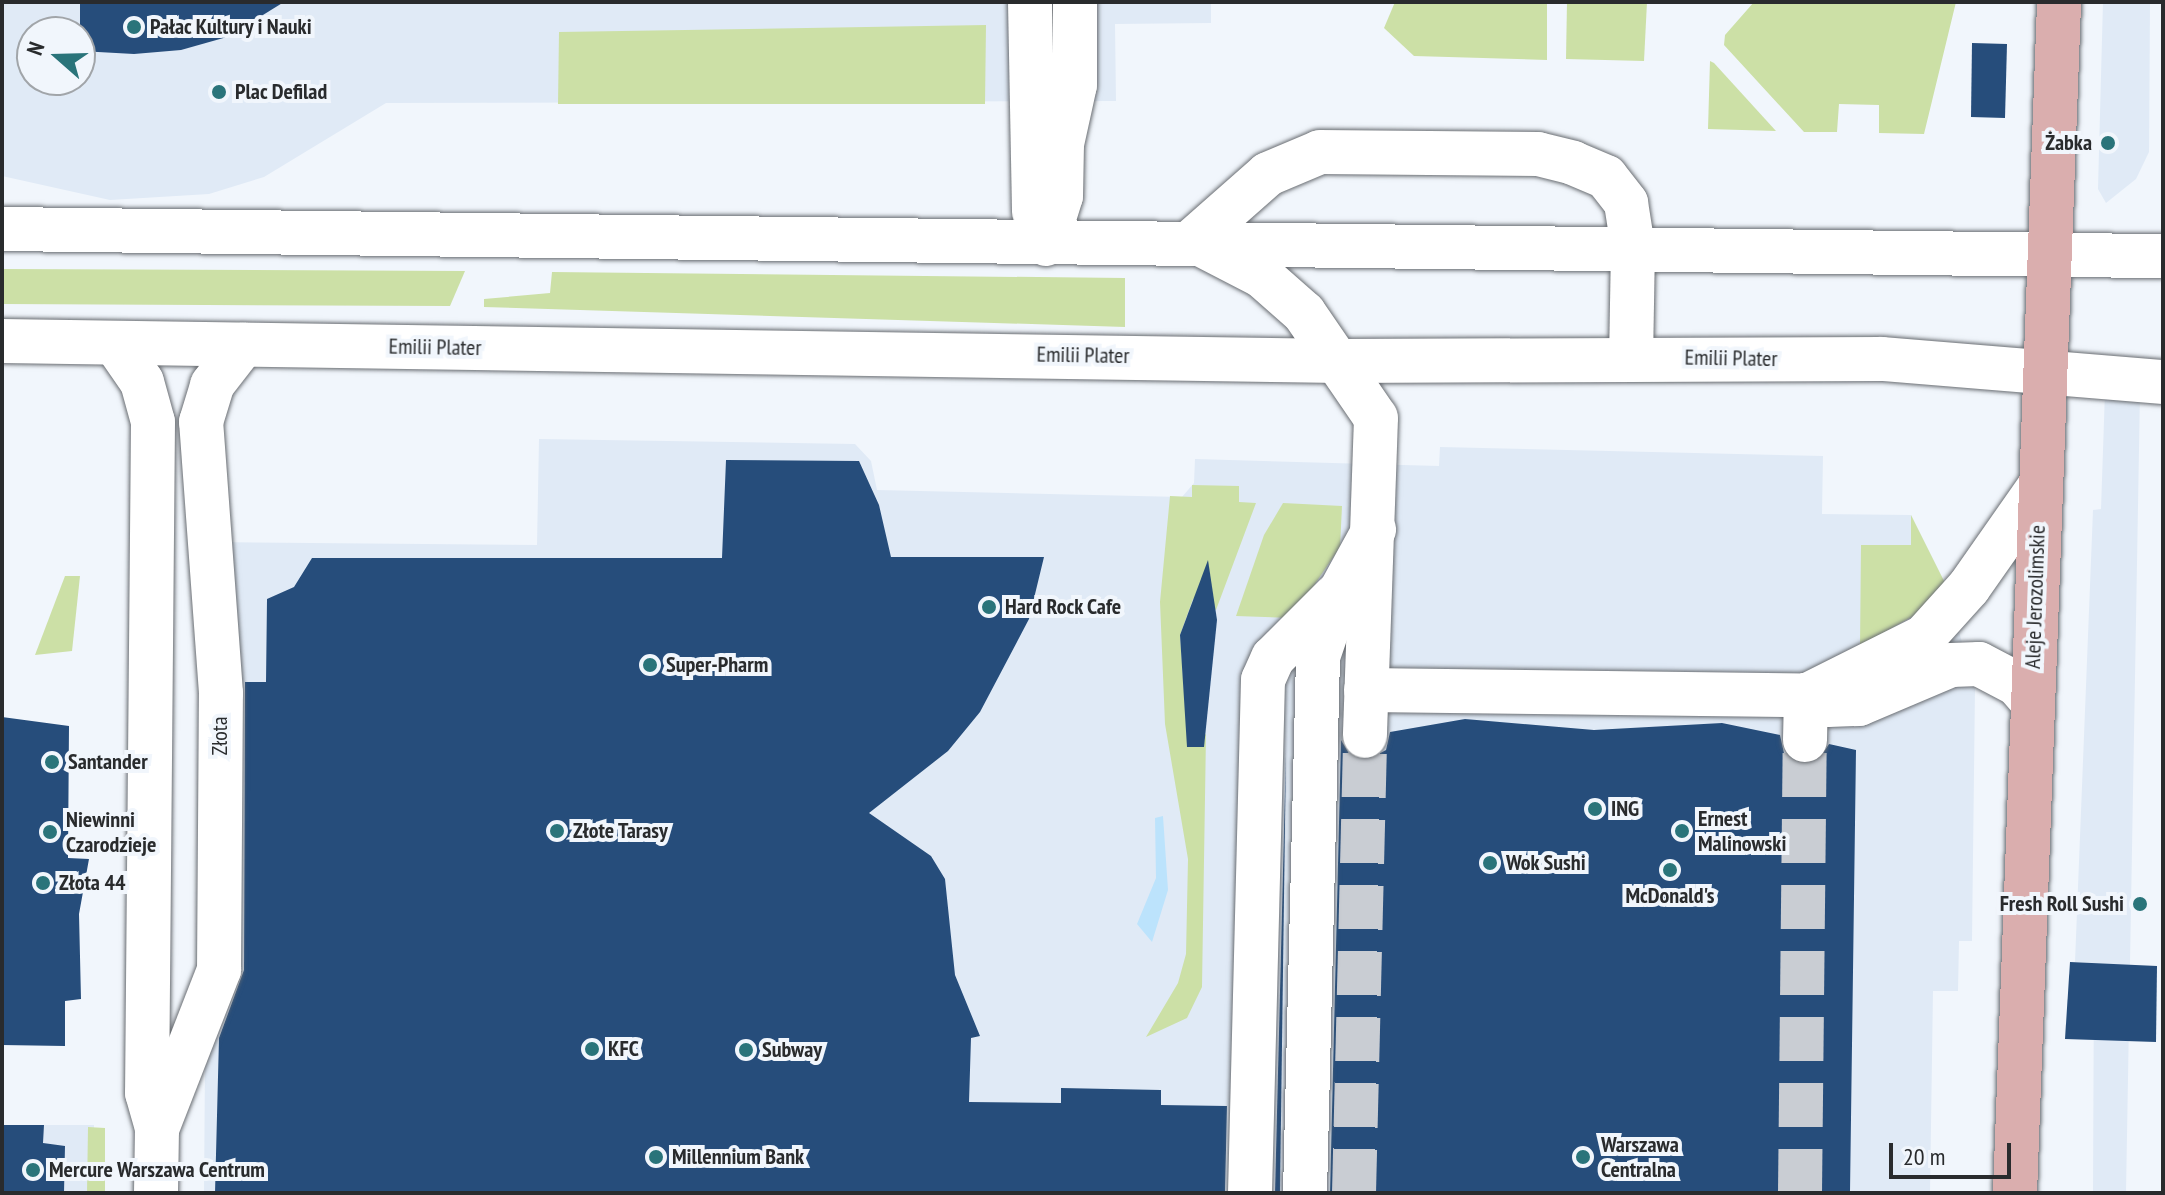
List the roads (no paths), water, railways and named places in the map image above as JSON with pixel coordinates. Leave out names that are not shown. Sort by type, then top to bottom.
[{"type":"main road","name":"Aleje Jerozolimskie","points":[[2015,1193],[2059,2]]},
{"type":"street","points":[[1030,2],[1034,210],[1046,244]]},
{"type":"street","points":[[1046,244],[1061,196],[1062,144],[1075,85],[1075,2]]},
{"type":"street","points":[[1192,241],[1268,174],[1320,152],[1538,154],[1573,163],[1618,189],[1633,247],[1631,358]]},
{"type":"street","points":[[2,229],[1046,244],[1192,241],[2163,256]]},
{"type":"street","points":[[1192,241],[1262,276],[1304,313],[1340,361],[1376,418]]},
{"type":"street","name":"Emilii Plater","points":[[2,341],[1340,361],[1631,358],[1958,361],[2044,373],[2163,382]]},
{"type":"street","name":"Złota","points":[[115,343],[142,382],[153,422],[147,1093],[157,1129],[156,1193]]},
{"type":"street","name":"Złota","points":[[157,1129],[219,970],[221,693],[201,422],[212,385],[243,345]]},
{"type":"street","points":[[1365,736],[1376,418],[1395,390],[1442,362]]},
{"type":"street","points":[[1806,695],[1924,637],[1969,587],[2039,487]]},
{"type":"street","points":[[1305,1193],[1312,746],[1318,657],[1340,592],[1374,530]]},
{"type":"street","points":[[1250,1193],[1263,680],[1273,658],[1340,592]]},
{"type":"street","points":[[1366,690],[1806,695],[1828,705],[1859,704],[1951,665],[1979,664],[2010,678],[2031,700]]},
{"type":"street","points":[[1805,740],[1806,695]]},
{"type":"water","points":[[1163,816],[1168,890],[1152,942],[1137,924],[1156,878],[1155,818]]},
{"type":"tunnel","points":[[1354,1193],[1365,736]]},
{"type":"tunnel","points":[[1800,1193],[1805,740]]},
{"type":"place","name":"Pałac Kultury i Nauki","points":[[134,27]]},
{"type":"place","name":"Plac Defilad","points":[[219,92]]},
{"type":"place","name":"Żabka","points":[[2108,143]]},
{"type":"place","name":"Hard Rock Cafe","points":[[989,607]]},
{"type":"place","name":"Super-Pharm","points":[[650,665]]},
{"type":"place","name":"Santander","points":[[52,762]]},
{"type":"place","name":"ING","points":[[1595,809]]},
{"type":"place","name":"Złote Tarasy","points":[[557,831]]},
{"type":"place","name":"Ernest Malinowski","points":[[1682,831]]},
{"type":"place","name":"Niewinni Czarodzieje","points":[[50,832]]},
{"type":"place","name":"Wok Sushi","points":[[1490,863]]},
{"type":"place","name":"McDonald's","points":[[1670,870]]},
{"type":"place","name":"Złota 44","points":[[43,883]]},
{"type":"place","name":"Fresh Roll Sushi","points":[[2140,904]]},
{"type":"place","name":"KFC","points":[[592,1049]]},
{"type":"place","name":"Subway","points":[[746,1050]]},
{"type":"place","name":"Millennium Bank","points":[[656,1157]]},
{"type":"place","name":"Warszawa Centralna","points":[[1583,1157]]},
{"type":"place","name":"Mercure Warszawa Centrum","points":[[33,1170]]}]
